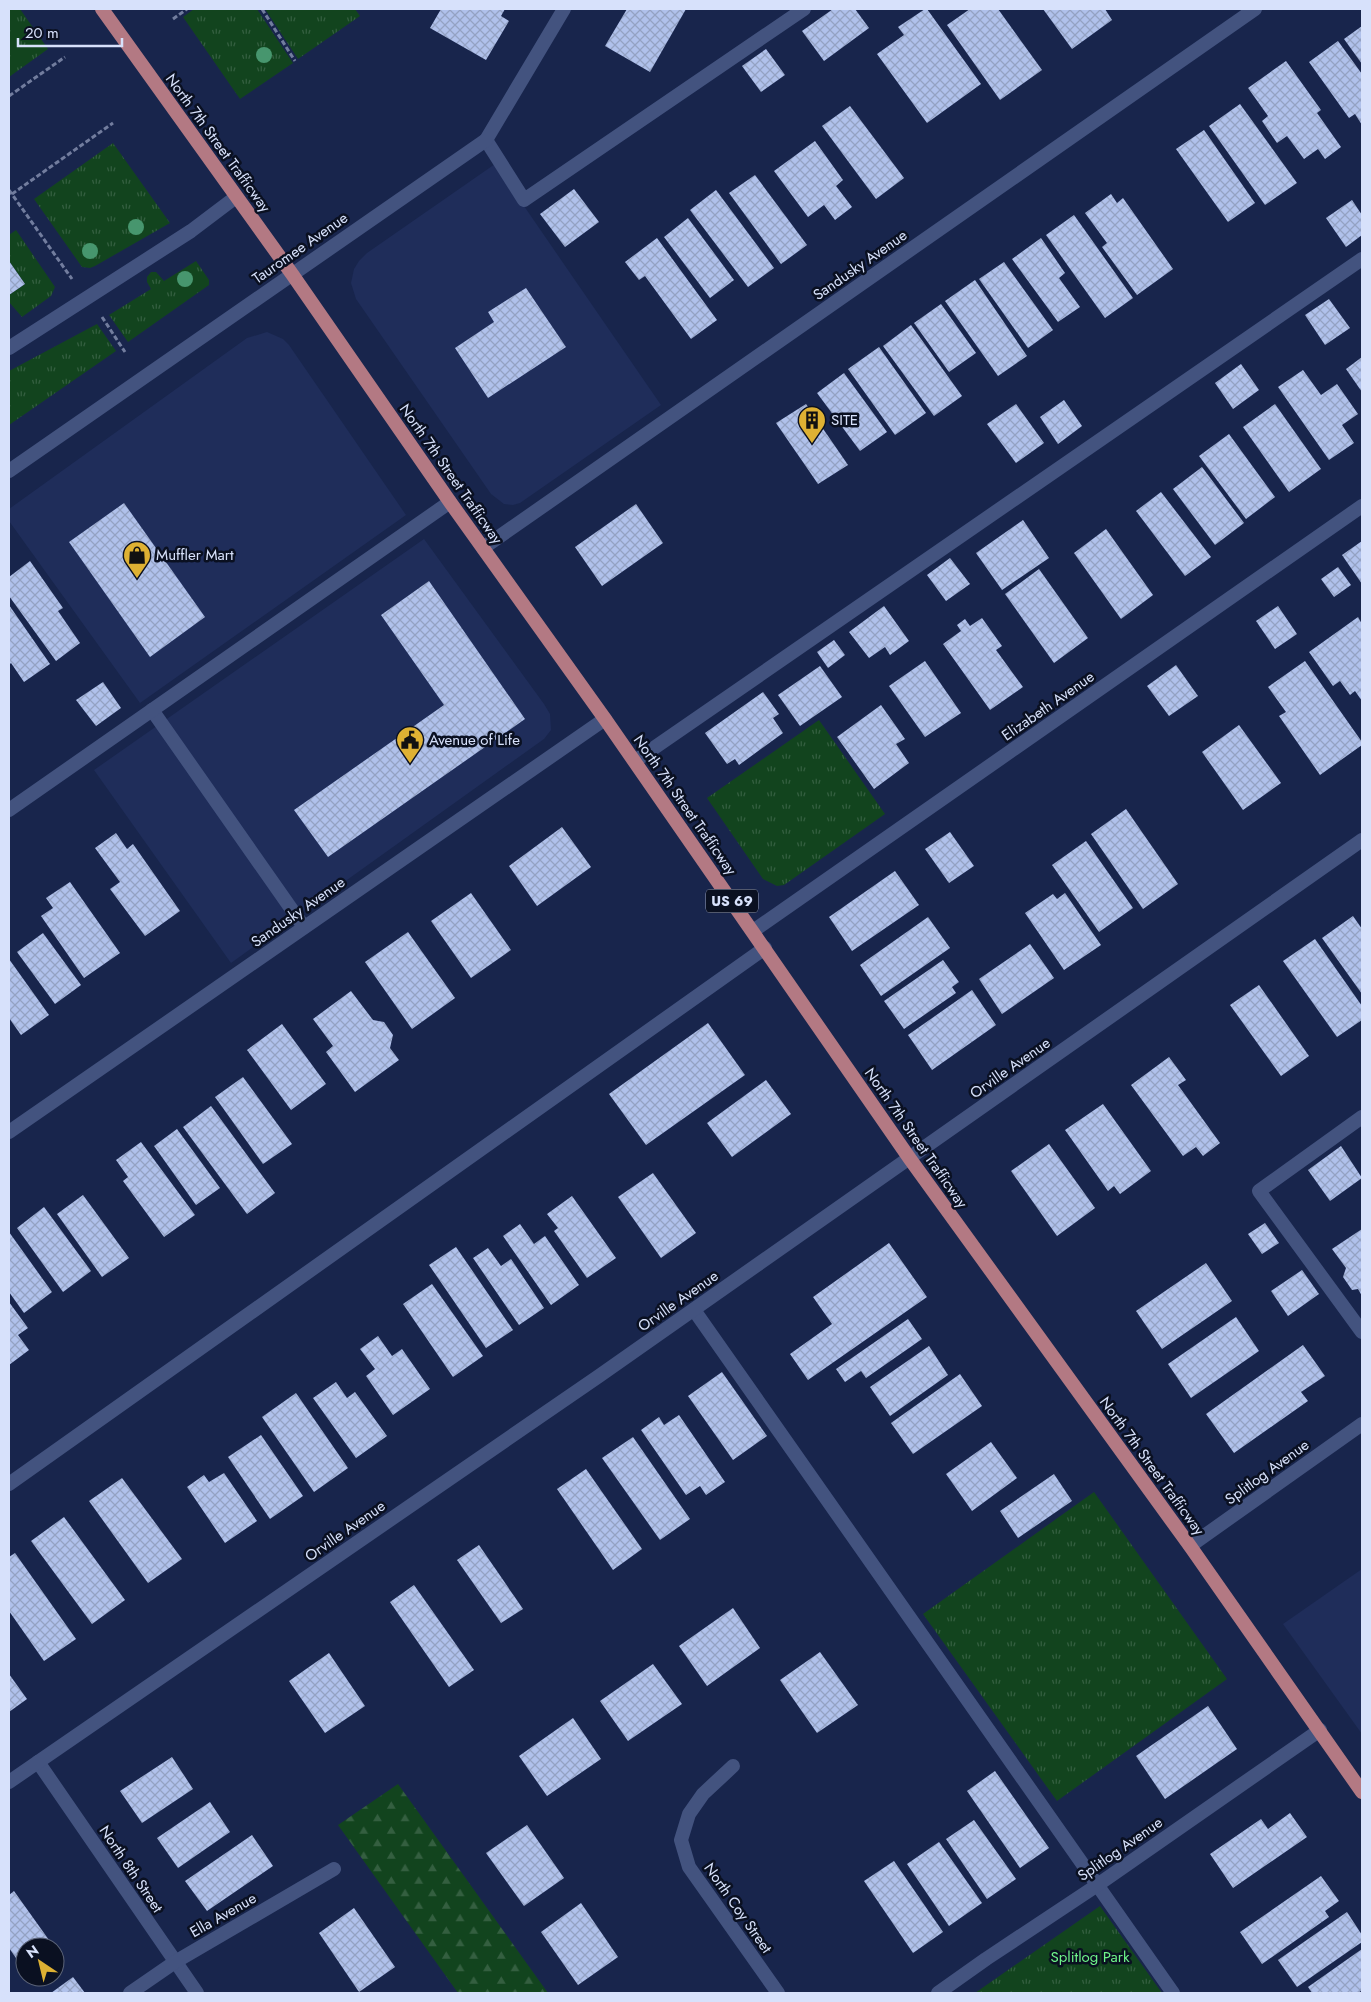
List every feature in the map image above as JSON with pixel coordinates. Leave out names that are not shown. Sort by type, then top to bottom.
[{"type":"main road","name":"North 7th Street Trafficway","points":[[102,9],[292,274],[450,502],[635,761],[910,1159],[1190,1546],[1362,1792]]},
{"type":"street","name":"Tauromee Avenue","points":[[9,471],[486,140],[564,9]]},
{"type":"street","points":[[486,140],[524,200],[804,9]]},
{"type":"street","name":"Sandusky Avenue","points":[[483,548],[1255,9]]},
{"type":"street","points":[[9,348],[190,231],[236,197]]},
{"type":"street","points":[[635,761],[1362,259]]},
{"type":"street","points":[[9,810],[450,502]]},
{"type":"street","name":"Elizabeth Avenue","points":[[753,931],[1362,506]]},
{"type":"street","points":[[152,710],[304,927]]},
{"type":"street","name":"Sandusky Avenue","points":[[9,1132],[605,719]]},
{"type":"street","name":"Orville Avenue","points":[[9,1782],[694,1310],[1362,840]]},
{"type":"street","points":[[9,1484],[764,948]]},
{"type":"street","points":[[1362,1117],[1260,1191],[1362,1332]]},
{"type":"street","points":[[694,1310],[1096,1886],[1173,1993]]},
{"type":"street","name":"Splitlog Avenue","points":[[1190,1546],[1362,1424]]},
{"type":"street","name":"Splitlog Avenue","points":[[938,1993],[1320,1730]]},
{"type":"street","name":"North 8th Street","points":[[38,1762],[197,1993]]},
{"type":"street","name":"North Coy Street","points":[[733,1766],[702,1794],[690,1814],[681,1840],[689,1867],[778,1993]]},
{"type":"street","name":"Ella Avenue","points":[[130,1993],[174,1962],[334,1869]]},
{"type":"path","points":[[173,18],[187,9]]},
{"type":"path","points":[[262,9],[295,61]]},
{"type":"path","points":[[9,96],[65,57]]},
{"type":"path","points":[[12,194],[113,123]]},
{"type":"path","points":[[9,190],[126,352]]},
{"type":"shaded area","points":[[495,164],[661,405],[520,503],[513,505],[504,504],[491,494],[356,299],[351,283],[354,269],[367,253]]},
{"type":"shaded area","points":[[267,332],[283,339],[289,345],[406,515],[140,703],[9,521],[9,509],[247,338]]},
{"type":"shaded area","points":[[424,539],[544,704],[550,714],[551,730],[544,739],[231,963],[94,770]]},
{"type":"shaded area","points":[[1362,1569],[1362,1734],[1283,1624]]},
{"type":"green space","points":[[9,9],[20,9],[48,49],[9,77]]},
{"type":"green space","points":[[194,9],[257,9],[293,63],[240,99],[183,17]]},
{"type":"green space","points":[[265,9],[355,9],[360,16],[298,59]]},
{"type":"green space","points":[[113,143],[170,223],[95,266],[90,268],[82,267],[34,199]]},
{"type":"green space","points":[[16,230],[55,287],[51,296],[22,317],[9,302],[9,295],[25,284],[9,261],[9,235]]},
{"type":"green space","points":[[196,261],[209,280],[209,285],[128,342],[109,315],[151,289],[147,282],[147,277],[151,272],[156,272],[164,281]]},
{"type":"green space","points":[[97,324],[116,351],[9,425],[9,371]]},
{"type":"green space","points":[[819,720],[885,814],[784,885],[777,886],[763,879],[707,798]]},
{"type":"green space","points":[[1094,1492],[1227,1679],[1057,1801],[923,1614]]},
{"type":"green space","points":[[398,1784],[548,1993],[458,1993],[338,1825]]},
{"type":"green space","name":"Splitlog Park","points":[[1100,1906],[1162,1993],[975,1993]]},
{"type":"building","points":[[441,9],[505,9],[501,16],[509,21],[486,60],[430,28]]},
{"type":"building","points":[[627,9],[686,9],[650,72],[605,46]]},
{"type":"building","points":[[833,9],[855,9],[869,28],[824,61],[802,31]]},
{"type":"building","points":[[927,9],[981,84],[927,123],[877,54],[904,35],[898,27]]},
{"type":"building","points":[[970,9],[998,9],[1042,70],[1000,100],[947,25]]},
{"type":"building","points":[[1043,9],[1105,9],[1112,20],[1072,49]]},
{"type":"building","points":[[1362,26],[1362,64],[1344,39]]},
{"type":"building","points":[[1338,41],[1362,74],[1362,125],[1355,114],[1349,118],[1309,62]]},
{"type":"building","points":[[766,49],[785,75],[761,92],[742,66]]},
{"type":"building","points":[[1286,61],[1321,110],[1317,113],[1341,147],[1325,159],[1318,149],[1304,159],[1287,136],[1277,143],[1262,121],[1268,116],[1248,88]]},
{"type":"building","points":[[1240,104],[1297,183],[1265,205],[1209,126]]},
{"type":"building","points":[[850,106],[904,178],[876,199],[822,126]]},
{"type":"building","points":[[1204,130],[1255,203],[1228,222],[1176,149]]},
{"type":"building","points":[[815,141],[843,180],[836,186],[852,207],[835,220],[824,205],[808,217],[774,171]]},
{"type":"building","points":[[755,175],[807,245],[781,264],[729,193]]},
{"type":"building","points":[[574,189],[599,222],[565,247],[540,214]]},
{"type":"building","points":[[716,190],[774,268],[748,287],[690,210]]},
{"type":"building","points":[[1111,194],[1117,203],[1123,198],[1173,269],[1137,295],[1102,247],[1107,243],[1085,213]]},
{"type":"building","points":[[1352,200],[1362,215],[1362,235],[1346,247],[1326,218]]},
{"type":"building","points":[[1074,215],[1133,298],[1105,318],[1046,235]]},
{"type":"building","points":[[688,218],[734,280],[710,298],[664,237]]},
{"type":"building","points":[[657,238],[717,320],[691,339],[645,276],[639,280],[625,262]]},
{"type":"building","points":[[1041,238],[1065,273],[1059,278],[1080,307],[1058,322],[1012,259]]},
{"type":"building","points":[[9,261],[25,284],[9,295]]},
{"type":"building","points":[[1004,262],[1053,330],[1028,348],[979,279]]},
{"type":"building","points":[[975,280],[1027,356],[998,376],[945,301]]},
{"type":"building","points":[[526,288],[566,347],[488,398],[455,348],[494,322],[488,312]]},
{"type":"building","points":[[1329,299],[1350,328],[1325,345],[1305,315]]},
{"type":"building","points":[[941,304],[976,353],[949,372],[914,323]]},
{"type":"building","points":[[911,325],[962,396],[934,416],[883,346]]},
{"type":"building","points":[[879,347],[926,413],[895,435],[848,369]]},
{"type":"building","points":[[1362,357],[1362,392],[1346,369]]},
{"type":"building","points":[[1241,364],[1259,390],[1233,409],[1215,383]]},
{"type":"building","points":[[1303,370],[1321,395],[1337,384],[1358,414],[1342,425],[1354,443],[1329,460],[1278,387]]},
{"type":"building","points":[[844,373],[887,432],[860,451],[817,393]]},
{"type":"building","points":[[1064,400],[1082,426],[1058,444],[1040,417]]},
{"type":"building","name":"SITE","points":[[806,404],[848,465],[818,484],[776,423]]},
{"type":"building","points":[[1016,404],[1044,443],[1016,463],[987,424]]},
{"type":"building","points":[[1275,404],[1321,469],[1289,492],[1243,427]]},
{"type":"building","points":[[1229,434],[1275,497],[1246,519],[1199,456]]},
{"type":"building","points":[[1202,467],[1244,523],[1215,545],[1173,489]]},
{"type":"building","points":[[1161,492],[1211,557],[1185,576],[1136,511]]},
{"type":"building","name":"Muffler Mart","points":[[124,503],[205,617],[150,657],[69,542]]},
{"type":"building","points":[[636,504],[663,543],[602,586],[575,547]]},
{"type":"building","points":[[1023,520],[1049,558],[1002,590],[976,553]]},
{"type":"building","points":[[1106,529],[1153,595],[1121,619],[1074,553]]},
{"type":"building","points":[[1362,541],[1362,584],[1342,555]]},
{"type":"building","points":[[950,558],[970,584],[946,601],[927,575]]},
{"type":"building","points":[[30,561],[63,608],[58,611],[80,643],[56,661],[9,596],[9,577]]},
{"type":"building","points":[[1338,567],[1351,585],[1334,597],[1321,579]]},
{"type":"building","points":[[1039,569],[1088,638],[1054,663],[1005,594]]},
{"type":"building","name":"Avenue of Life","points":[[429,581],[525,719],[328,857],[294,810],[444,705],[381,615]]},
{"type":"building","points":[[9,605],[50,664],[24,682],[11,663],[9,665]]},
{"type":"building","points":[[884,606],[909,641],[890,655],[885,647],[869,658],[849,632]]},
{"type":"building","points":[[1278,606],[1297,634],[1275,649],[1256,621]]},
{"type":"building","points":[[1358,617],[1362,624],[1362,701],[1355,691],[1350,695],[1340,681],[1333,686],[1309,652]]},
{"type":"building","points":[[982,618],[1002,646],[996,650],[1023,687],[990,710],[943,644],[961,631],[957,625],[965,619],[970,626]]},
{"type":"building","points":[[834,640],[845,655],[828,668],[817,652]]},
{"type":"building","points":[[925,661],[961,713],[925,737],[889,686]]},
{"type":"building","points":[[1305,661],[1362,742],[1362,745],[1320,775],[1279,716],[1286,712],[1268,687]]},
{"type":"building","points":[[1176,665],[1198,696],[1169,716],[1147,686]]},
{"type":"building","points":[[820,666],[842,697],[800,726],[778,695]]},
{"type":"building","points":[[103,682],[121,708],[96,726],[76,700]]},
{"type":"building","points":[[763,692],[779,714],[773,718],[783,733],[739,765],[735,759],[727,764],[705,733]]},
{"type":"building","points":[[881,705],[905,739],[896,744],[909,763],[874,789],[837,737]]},
{"type":"building","points":[[1239,725],[1281,783],[1243,810],[1202,752]]},
{"type":"building","points":[[1126,809],[1178,884],[1143,909],[1091,834]]},
{"type":"building","points":[[562,827],[591,867],[537,906],[509,866]]},
{"type":"building","points":[[950,832],[974,866],[949,883],[925,849]]},
{"type":"building","points":[[116,833],[127,849],[133,844],[180,911],[145,936],[110,889],[120,882],[95,848]]},
{"type":"building","points":[[1086,841],[1133,908],[1099,932],[1052,865]]},
{"type":"building","points":[[895,871],[919,905],[852,951],[829,917]]},
{"type":"building","points":[[70,882],[120,953],[84,978],[41,916],[53,908],[46,898]]},
{"type":"building","points":[[471,893],[511,950],[471,978],[431,921]]},
{"type":"building","points":[[1065,893],[1101,945],[1064,970],[1025,913],[1053,894],[1057,899]]},
{"type":"building","points":[[1353,916],[1362,929],[1362,994],[1322,938]]},
{"type":"building","points":[[928,917],[950,948],[881,996],[860,965]]},
{"type":"building","points":[[408,932],[455,998],[412,1029],[365,962]]},
{"type":"building","points":[[43,933],[81,985],[55,1004],[17,952]]},
{"type":"building","points":[[1315,939],[1362,1006],[1362,1020],[1337,1037],[1283,961]]},
{"type":"building","points":[[1030,944],[1054,978],[1002,1014],[979,979]]},
{"type":"building","points":[[9,959],[49,1015],[21,1035],[9,1018]]},
{"type":"building","points":[[943,960],[959,982],[952,987],[956,993],[904,1029],[884,1001]]},
{"type":"building","points":[[1259,985],[1309,1056],[1281,1076],[1230,1005]]},
{"type":"building","points":[[972,990],[996,1025],[932,1070],[908,1035]]},
{"type":"building","points":[[351,991],[373,1020],[384,1022],[393,1035],[390,1048],[399,1060],[355,1092],[326,1052],[333,1046],[313,1019]]},
{"type":"building","points":[[708,1023],[745,1075],[646,1145],[609,1094]]},
{"type":"building","points":[[282,1024],[326,1084],[291,1110],[247,1050]]},
{"type":"building","points":[[1169,1057],[1186,1080],[1178,1085],[1220,1143],[1203,1156],[1196,1147],[1183,1156],[1131,1085]]},
{"type":"building","points":[[243,1077],[292,1144],[263,1164],[215,1097]]},
{"type":"building","points":[[766,1080],[791,1114],[732,1157],[707,1123]]},
{"type":"building","points":[[1103,1104],[1151,1171],[1120,1194],[1114,1186],[1108,1191],[1065,1130]]},
{"type":"building","points":[[211,1106],[275,1193],[247,1214],[183,1127]]},
{"type":"building","points":[[177,1129],[220,1188],[196,1205],[154,1146]]},
{"type":"building","points":[[141,1142],[195,1215],[164,1237],[123,1181],[128,1177],[116,1160]]},
{"type":"building","points":[[1049,1144],[1095,1208],[1057,1236],[1011,1171]]},
{"type":"building","points":[[1341,1146],[1362,1178],[1330,1201],[1308,1170]]},
{"type":"building","points":[[653,1173],[696,1233],[661,1258],[618,1197]]},
{"type":"building","points":[[83,1195],[129,1258],[102,1277],[57,1214]]},
{"type":"building","points":[[572,1196],[616,1258],[587,1278],[554,1231],[558,1228],[547,1214]]},
{"type":"building","points":[[44,1207],[91,1271],[63,1292],[17,1228]]},
{"type":"building","points":[[1265,1223],[1279,1243],[1262,1254],[1248,1234]]},
{"type":"building","points":[[520,1224],[534,1244],[545,1236],[579,1285],[551,1305],[503,1236]]},
{"type":"building","points":[[1362,1229],[1362,1296],[1358,1289],[1352,1290],[1343,1277],[1346,1268],[1332,1249]]},
{"type":"building","points":[[9,1232],[52,1292],[24,1313],[9,1292]]},
{"type":"building","points":[[889,1243],[927,1297],[808,1380],[790,1354],[832,1324],[813,1297]]},
{"type":"building","points":[[456,1247],[513,1330],[486,1348],[429,1265]]},
{"type":"building","points":[[488,1248],[501,1266],[511,1259],[544,1308],[519,1325],[473,1258]]},
{"type":"building","points":[[1206,1263],[1232,1301],[1162,1349],[1136,1311]]},
{"type":"building","points":[[1302,1270],[1319,1294],[1288,1316],[1271,1291]]},
{"type":"building","points":[[432,1284],[483,1356],[453,1377],[403,1304]]},
{"type":"building","points":[[9,1302],[28,1328],[18,1335],[29,1350],[9,1365]]},
{"type":"building","points":[[1236,1317],[1259,1351],[1191,1398],[1168,1364]]},
{"type":"building","points":[[908,1319],[922,1339],[866,1378],[861,1371],[845,1382],[836,1369]]},
{"type":"building","points":[[378,1336],[392,1356],[402,1349],[430,1389],[393,1415],[366,1376],[375,1369],[360,1349]]},
{"type":"building","points":[[1303,1345],[1325,1376],[1301,1392],[1308,1401],[1234,1453],[1206,1414]]},
{"type":"building","points":[[929,1346],[948,1375],[890,1416],[870,1387]]},
{"type":"building","points":[[722,1372],[767,1436],[733,1460],[688,1396]]},
{"type":"building","points":[[960,1374],[982,1406],[913,1454],[891,1423]]},
{"type":"building","points":[[336,1382],[347,1398],[355,1392],[387,1436],[356,1458],[313,1398]]},
{"type":"building","points":[[296,1393],[348,1468],[314,1492],[262,1417]]},
{"type":"building","points":[[679,1415],[725,1482],[706,1495],[700,1486],[686,1495],[641,1430],[659,1417],[664,1425]]},
{"type":"building","points":[[261,1435],[303,1496],[270,1519],[228,1457]]},
{"type":"building","points":[[633,1437],[690,1519],[660,1540],[602,1458]]},
{"type":"building","points":[[991,1442],[1017,1478],[972,1511],[946,1474]]},
{"type":"building","points":[[586,1469],[642,1549],[613,1570],[557,1489]]},
{"type":"building","points":[[224,1473],[257,1521],[225,1543],[187,1487],[204,1475],[209,1482]]},
{"type":"building","points":[[1054,1474],[1072,1501],[1018,1538],[1000,1511]]},
{"type":"building","points":[[122,1478],[182,1559],[148,1583],[89,1501]]},
{"type":"building","points":[[64,1517],[125,1600],[92,1624],[31,1541]]},
{"type":"building","points":[[479,1545],[523,1609],[501,1623],[457,1560]]},
{"type":"building","points":[[15,1553],[76,1639],[44,1661],[9,1611],[9,1557]]},
{"type":"building","points":[[414,1585],[474,1670],[449,1687],[390,1602]]},
{"type":"building","points":[[733,1608],[760,1648],[707,1686],[679,1646]]},
{"type":"building","points":[[820,1652],[858,1705],[817,1733],[780,1680]]},
{"type":"building","points":[[329,1653],[365,1706],[325,1733],[289,1681]]},
{"type":"building","points":[[653,1664],[682,1704],[628,1741],[600,1701]]},
{"type":"building","points":[[9,1674],[27,1699],[9,1712]]},
{"type":"building","points":[[1208,1706],[1237,1749],[1165,1799],[1136,1756]]},
{"type":"building","points":[[573,1718],[601,1759],[547,1796],[519,1756]]},
{"type":"building","points":[[172,1757],[193,1789],[142,1823],[120,1791]]},
{"type":"building","points":[[995,1771],[1049,1848],[1020,1868],[967,1791]]},
{"type":"building","points":[[210,1802],[230,1832],[178,1868],[157,1838]]},
{"type":"building","points":[[1290,1813],[1307,1837],[1233,1888],[1210,1854],[1261,1819],[1268,1829]]},
{"type":"building","points":[[974,1820],[1016,1879],[987,1899],[946,1839]]},
{"type":"building","points":[[527,1825],[564,1878],[524,1906],[486,1853]]},
{"type":"building","points":[[252,1835],[273,1866],[207,1911],[185,1881]]},
{"type":"building","points":[[939,1842],[982,1903],[949,1926],[907,1864]]},
{"type":"building","points":[[894,1861],[943,1932],[913,1953],[864,1881]]},
{"type":"building","points":[[1321,1876],[1339,1901],[1325,1911],[1329,1917],[1262,1964],[1240,1932]]},
{"type":"building","points":[[14,1891],[47,1937],[15,1937],[15,1957],[9,1948],[9,1895]]},
{"type":"building","points":[[581,1903],[618,1957],[578,1985],[541,1932]]},
{"type":"building","points":[[354,1908],[395,1967],[359,1992],[319,1933]]},
{"type":"building","points":[[1347,1912],[1362,1935],[1362,1942],[1297,1987],[1278,1960]]},
{"type":"building","points":[[1362,1949],[1362,1990],[1358,1993],[1312,1993],[1308,1987]]},
{"type":"building","points":[[73,1977],[85,1993],[51,1993],[59,1987],[65,1987],[65,1983]]},
{"type":"place","name":"SITE","points":[[812,444]]},
{"type":"place","name":"Muffler Mart","points":[[137,579]]},
{"type":"place","name":"Avenue of Life","points":[[410,764]]}]
